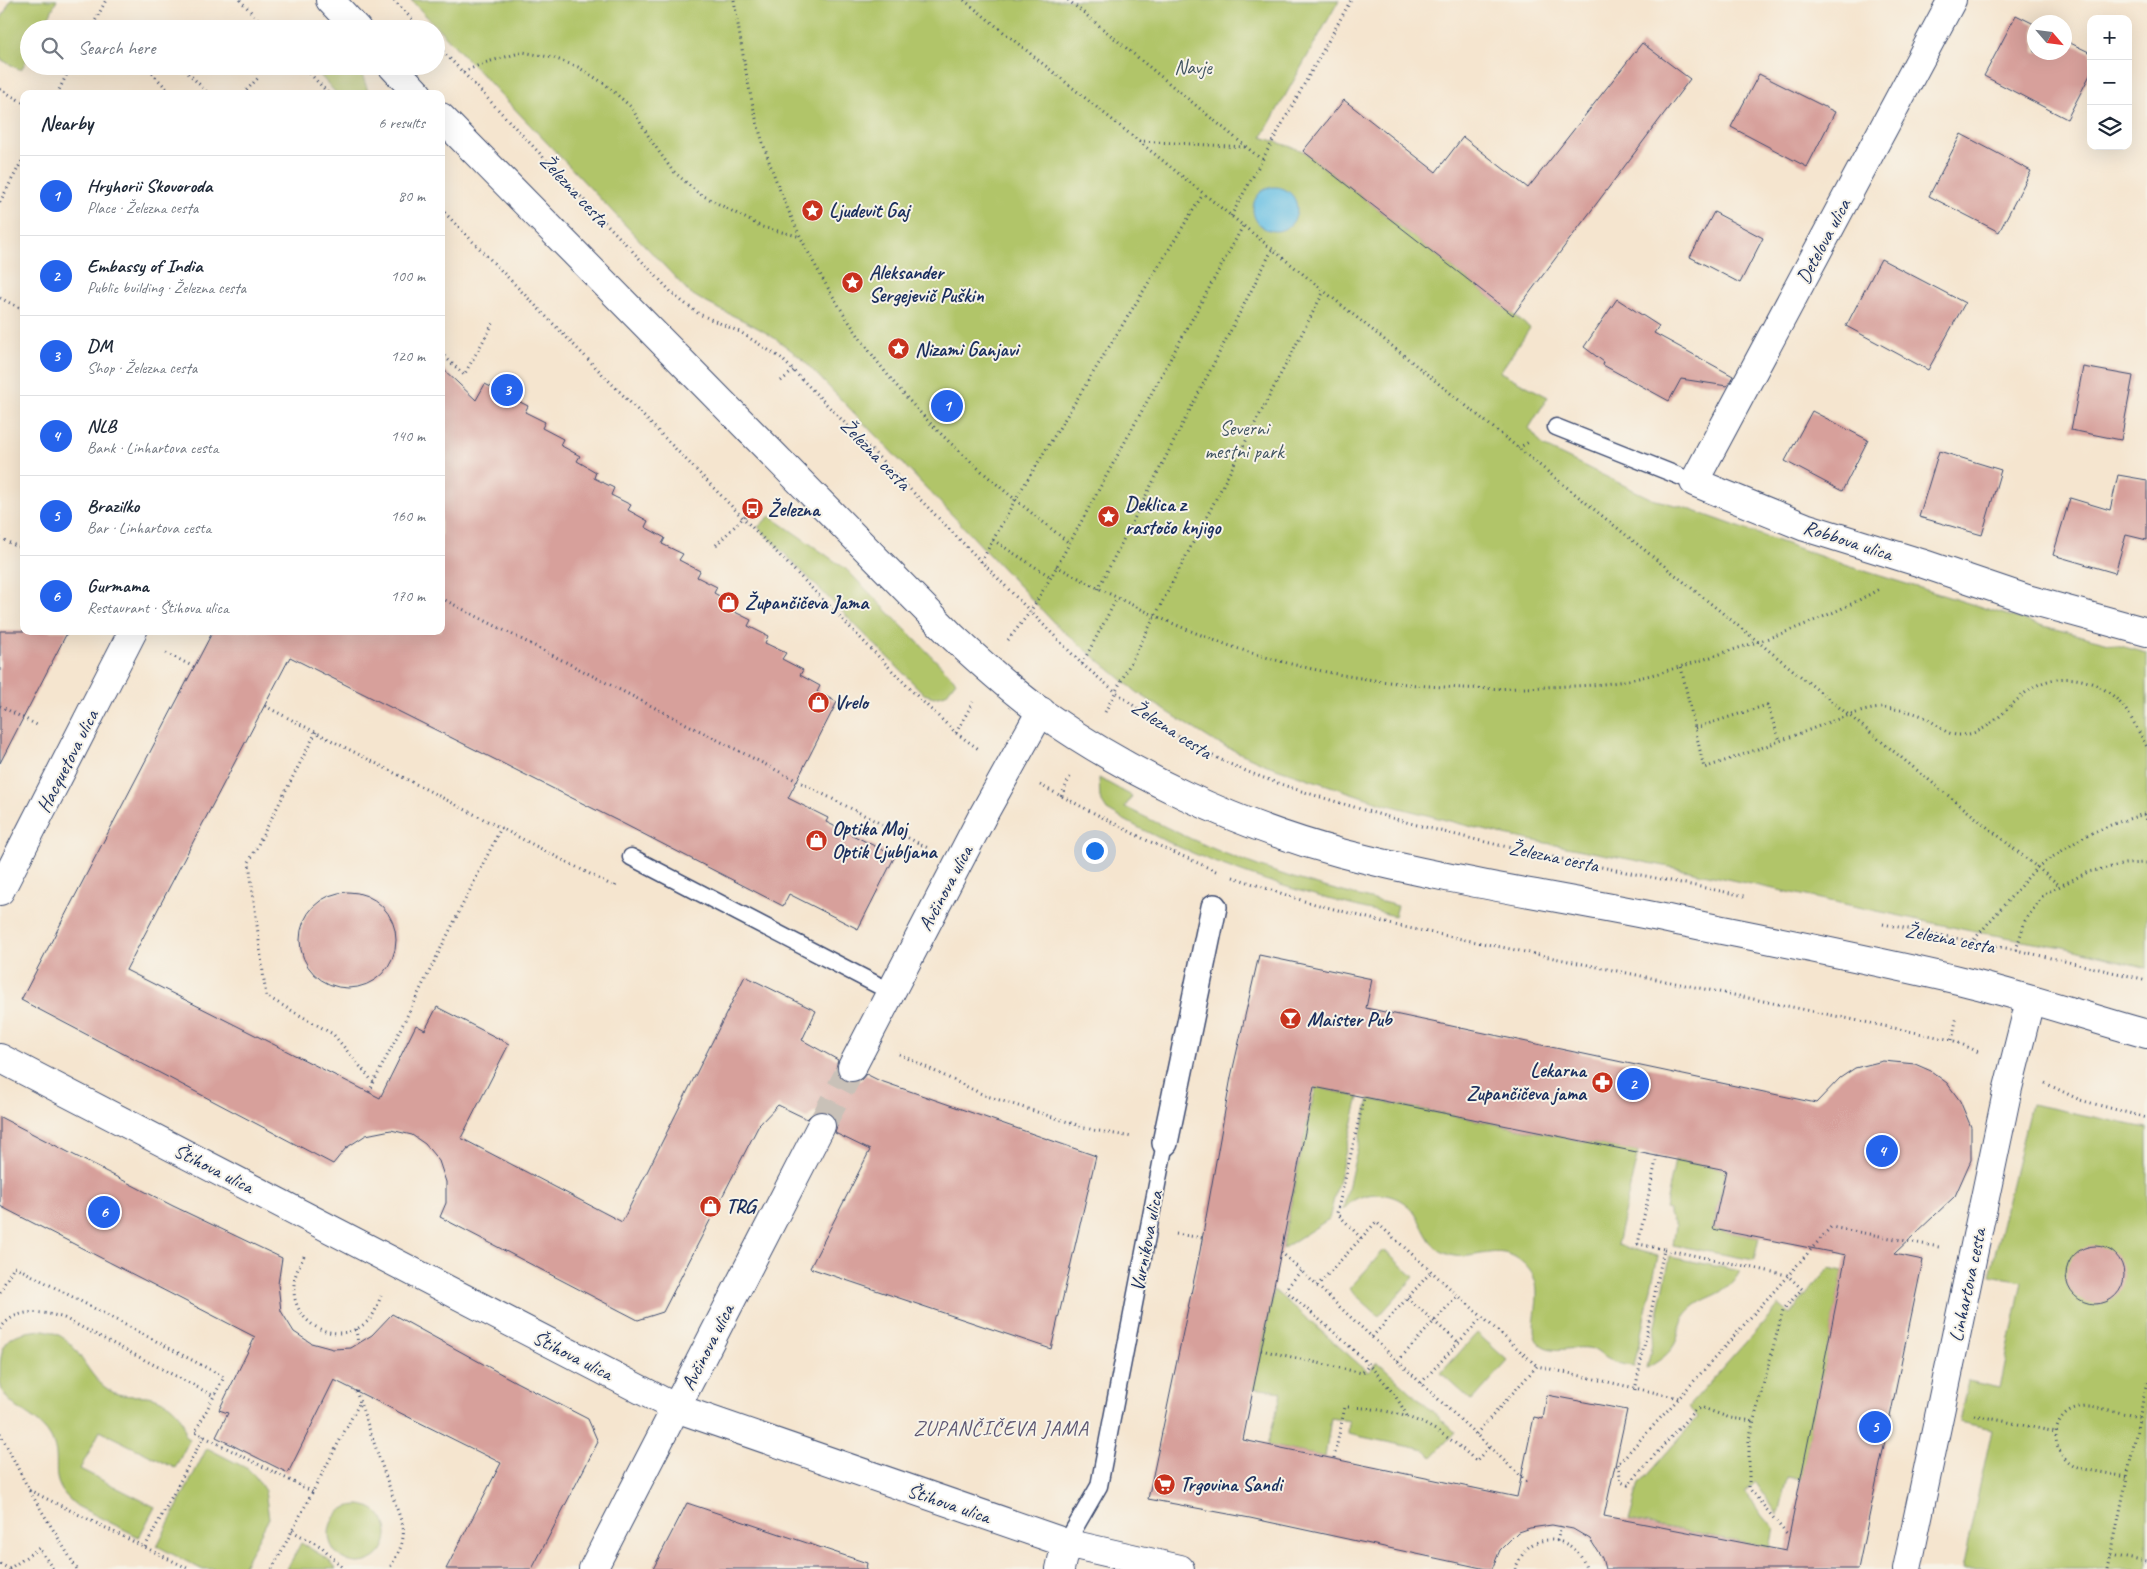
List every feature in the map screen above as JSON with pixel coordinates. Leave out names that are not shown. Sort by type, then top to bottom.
[{"type":"street","points":[[330,0],[349,20]]},
{"type":"street","name":"Detelova ulica","points":[[1694,482],[1952,0]]},
{"type":"street","points":[[399,75],[411,90]]},
{"type":"street","name":"Železna cesta","points":[[445,121],[928,612],[990,672],[1041,711],[1122,762],[1203,803],[1256,825],[1329,849],[1440,876],[1633,912],[1964,982],[2147,1034]]},
{"type":"street","name":"Robbova ulica","points":[[1694,482],[1805,527],[1921,562],[2028,599],[2147,632]]},
{"type":"street","name":"Hacquetova ulica","points":[[0,891],[132,635]]},
{"type":"street","name":"Avčinova ulica","points":[[852,1067],[982,817],[1041,711]]},
{"type":"street","name":"Vurnikova ulica","points":[[1165,1143],[1214,906]]},
{"type":"street","name":"Linhartova cesta","points":[[1907,1569],[2012,1068],[2030,1001]]},
{"type":"street","name":"Štihova ulica","points":[[0,1058],[676,1408],[1063,1556],[1180,1569]]},
{"type":"street","name":"Avčinova ulica","points":[[593,1569],[822,1126]]},
{"type":"lane","name":"Robbova ulica","points":[[1556,427],[1694,482]]},
{"type":"lane","points":[[631,856],[891,992]]},
{"type":"lane","name":"Vurnikova ulica","points":[[1063,1556],[1099,1486],[1165,1143]]},
{"type":"path","points":[[96,20],[106,0]]},
{"type":"path","points":[[240,0],[259,20]]},
{"type":"path","points":[[394,0],[413,20]]},
{"type":"path","points":[[734,0],[744,63],[758,126],[778,185],[802,237],[838,304],[872,354],[903,393],[934,427],[1015,500],[1069,543]]},
{"type":"path","points":[[964,0],[2059,885]]},
{"type":"path","points":[[1068,0],[1261,159]]},
{"type":"path","points":[[1231,216],[1351,0]]},
{"type":"path","points":[[463,72],[484,62],[523,52],[554,58],[578,67],[605,84],[631,107],[672,170],[698,194],[762,227],[802,237]]},
{"type":"path","name":"Železna cesta","points":[[445,53],[675,296],[699,314],[740,332],[770,350],[794,370],[1082,664],[1116,692],[1180,737],[1209,754],[1241,768],[1322,797],[1457,836],[1748,896]]},
{"type":"path","points":[[59,90],[66,75]]},
{"type":"path","points":[[154,75],[168,90]]},
{"type":"path","points":[[190,75],[205,90]]},
{"type":"path","points":[[311,75],[325,90]]},
{"type":"path","points":[[247,90],[258,78]]},
{"type":"path","points":[[0,90],[20,101]]},
{"type":"path","points":[[1138,141],[1246,147]]},
{"type":"path","points":[[0,202],[20,164]]},
{"type":"path","points":[[981,562],[1015,500],[1203,194]]},
{"type":"path","points":[[445,213],[920,699],[956,733],[981,750]]},
{"type":"path","points":[[1030,612],[1243,226]]},
{"type":"path","points":[[1098,588],[1272,250]]},
{"type":"path","points":[[1116,692],[1324,291]]},
{"type":"path","points":[[0,298],[20,308]]},
{"type":"path","points":[[445,357],[464,375],[495,320]]},
{"type":"path","points":[[781,381],[794,370]]},
{"type":"path","points":[[716,545],[752,509]]},
{"type":"path","points":[[0,538],[20,548]]},
{"type":"path","points":[[992,540],[1051,577]]},
{"type":"path","points":[[1056,566],[1117,598],[1202,636],[1250,652],[1314,669],[1444,688],[1518,689],[1628,681],[1681,667],[1758,642],[1854,604],[1921,562]]},
{"type":"path","points":[[1082,664],[1117,598]]},
{"type":"path","points":[[445,600],[933,851]]},
{"type":"path","points":[[166,653],[194,667]]},
{"type":"path","points":[[1681,667],[1704,768],[1849,716],[1882,708],[1905,711],[1927,718],[1941,729],[1955,735],[1964,735],[1989,725],[2005,713],[2022,695],[2036,686],[2053,679],[2069,678],[2095,685],[2115,697],[2128,714],[2147,747]]},
{"type":"path","points":[[1695,728],[1767,705],[1780,741]]},
{"type":"path","points":[[0,706],[37,725]]},
{"type":"path","points":[[265,706],[615,887],[631,856]]},
{"type":"path","points":[[316,732],[249,862],[266,996],[333,1034],[374,1083]]},
{"type":"path","points":[[1032,781],[1144,839],[1191,860],[1257,886],[1346,913],[1394,925],[1952,1040],[2080,1100],[2147,1118]]},
{"type":"path","points":[[1971,942],[2036,867],[2085,836],[2113,824],[2146,813],[2147,823]]},
{"type":"path","points":[[369,1092],[501,828]]},
{"type":"path","points":[[2016,950],[2025,921],[2044,894],[2088,872],[2125,864],[2147,862]]},
{"type":"path","name":"Železna cesta","points":[[1874,922],[2016,950],[2147,980]]},
{"type":"path","points":[[1952,1040],[1957,1017]]},
{"type":"path","points":[[867,1038],[984,1095],[1093,1130],[1165,1143]]},
{"type":"path","points":[[1361,1238],[1337,1212],[1364,1098]]},
{"type":"path","points":[[1657,1156],[1638,1244],[1787,1275],[1802,1289],[1783,1310],[1749,1440],[1749,1488],[1789,1537]]},
{"type":"path","points":[[1317,1286],[1376,1222],[1537,1366],[1635,1390],[1679,1398]]},
{"type":"path","points":[[1754,1421],[1730,1418],[1703,1408],[1696,1409],[1628,1486],[1621,1482],[1617,1465],[1831,1227],[1974,1254]]},
{"type":"path","points":[[1635,1390],[1664,1249]]},
{"type":"path","points":[[307,1251],[296,1275],[294,1295],[300,1315],[310,1323],[334,1333],[356,1329],[370,1318],[384,1290]]},
{"type":"path","points":[[1281,1252],[1528,1483]]},
{"type":"path","points":[[0,1292],[14,1266],[224,1377],[195,1432],[313,1492]]},
{"type":"path","points":[[1301,1271],[1285,1290],[1369,1365],[1398,1397],[1408,1417]]},
{"type":"path","points":[[1372,1337],[1431,1272]]},
{"type":"path","points":[[1398,1361],[1458,1295]]},
{"type":"path","points":[[1407,1298],[1458,1342]]},
{"type":"path","points":[[0,1329],[15,1316],[29,1312],[45,1312],[64,1318],[214,1396]]},
{"type":"path","points":[[1421,1383],[1482,1317]]},
{"type":"path","points":[[356,1329],[358,1344]]},
{"type":"path","points":[[1261,1350],[1362,1373],[1369,1365]]},
{"type":"path","points":[[1476,1434],[1537,1366]]},
{"type":"path","points":[[2108,1569],[2147,1380]]},
{"type":"path","points":[[356,1390],[402,1526],[403,1540],[401,1549],[389,1569]]},
{"type":"path","points":[[272,1569],[360,1402]]},
{"type":"path","points":[[2128,1477],[2071,1465],[2057,1447],[2056,1432],[2058,1425],[2070,1411],[2082,1407],[2139,1418]]},
{"type":"path","points":[[1334,1458],[1345,1408],[1384,1410],[1408,1417],[1450,1438],[1476,1461],[1490,1446]]},
{"type":"path","points":[[1942,1408],[2056,1432]]},
{"type":"path","points":[[0,1433],[29,1490],[77,1569]]},
{"type":"path","points":[[145,1547],[204,1436]]},
{"type":"path","points":[[29,1490],[189,1569]]},
{"type":"path","points":[[1557,1541],[1561,1526]]},
{"type":"path","points":[[292,1531],[322,1547],[344,1569]]},
{"type":"path","points":[[1515,1569],[1524,1551],[1534,1544],[1557,1541],[1578,1550],[1586,1569]]},
{"type":"path","points":[[0,1564],[10,1569],[39,1548],[54,1569]]},
{"type":"path","points":[[2111,1555],[2147,1562]]},
{"type":"green space","points":[[11,0],[57,0],[47,20],[20,20],[20,69],[0,59],[0,21]]},
{"type":"green space","name":"Severni mestni park","points":[[411,0],[1339,0],[1262,137],[1303,151],[1530,328],[1500,372],[1548,397],[1529,428],[1543,446],[1652,499],[1683,507],[1845,565],[2036,624],[2147,653],[2147,968],[2063,947],[1971,931],[1675,868],[1499,834],[1385,804],[1267,765],[1215,742],[1138,693],[1056,625],[801,358],[762,330],[706,303],[690,293],[445,36],[445,20],[430,20]]},
{"type":"green space","points":[[320,75],[362,75],[368,90],[333,90]]},
{"type":"green space","points":[[770,516],[846,569],[956,681],[946,694],[934,697],[924,694],[758,527]]},
{"type":"green space","points":[[1099,778],[1132,796],[1125,807],[1174,831],[1241,860],[1275,872],[1398,906],[1395,916],[1283,886],[1211,861],[1175,846],[1107,810],[1100,799]]},
{"type":"green space","points":[[1316,1087],[1359,1097],[1329,1219],[1282,1249],[1307,1123]]},
{"type":"green space","points":[[1369,1099],[1638,1152],[1617,1245],[1658,1256],[1634,1366],[1612,1361],[1592,1349],[1559,1350],[1540,1344],[1534,1330],[1537,1301],[1535,1281],[1531,1272],[1520,1261],[1510,1255],[1500,1253],[1468,1256],[1447,1254],[1432,1243],[1412,1210],[1399,1199],[1391,1196],[1366,1195],[1354,1200],[1343,1210]]},
{"type":"green space","points":[[2031,1104],[2147,1128],[2147,1569],[1962,1569],[1992,1429],[1959,1422],[1968,1381],[2000,1388],[2022,1281],[1990,1275]]},
{"type":"green space","points":[[1675,1160],[1726,1170],[1713,1229],[1759,1238],[1754,1260],[1673,1245],[1676,1225],[1669,1215],[1669,1210],[1665,1209]]},
{"type":"green space","points":[[1384,1250],[1414,1277],[1379,1316],[1349,1289]]},
{"type":"green space","points":[[1670,1257],[1740,1271],[1729,1287],[1695,1305],[1686,1314],[1675,1344],[1660,1359],[1647,1368]]},
{"type":"green space","points":[[1829,1268],[1843,1271],[1801,1479],[1787,1477],[1778,1515],[1755,1482],[1744,1492],[1774,1528],[1770,1548],[1629,1520],[1639,1484],[1698,1417],[1688,1407],[1779,1305],[1790,1314]]},
{"type":"green space","points":[[1274,1290],[1368,1372],[1378,1362],[1455,1432],[1432,1457],[1425,1450],[1348,1434],[1349,1421],[1331,1418],[1325,1457],[1267,1445],[1282,1392],[1253,1388]]},
{"type":"green space","points":[[44,1330],[65,1339],[92,1374],[109,1390],[123,1395],[147,1396],[162,1400],[179,1414],[185,1436],[190,1439],[175,1468],[100,1431],[80,1469],[155,1507],[139,1537],[77,1506],[67,1496],[58,1480],[55,1448],[47,1431],[11,1403],[3,1391],[0,1379],[2,1352],[5,1345],[16,1335]]},
{"type":"green space","points":[[1477,1333],[1508,1361],[1472,1401],[1441,1373]]},
{"type":"green space","points":[[207,1448],[248,1469],[265,1491],[269,1518],[242,1569],[201,1569],[157,1546]]},
{"type":"green space","points":[[352,1505],[364,1505],[379,1513],[387,1528],[387,1540],[379,1555],[364,1563],[352,1563],[337,1555],[329,1540],[329,1528],[337,1513]]},
{"type":"green space","points":[[301,1543],[328,1559],[336,1569],[287,1569]]},
{"type":"water","points":[[1275,187],[1287,191],[1293,197],[1297,209],[1293,221],[1287,227],[1275,231],[1263,227],[1257,221],[1253,209],[1257,197],[1263,191]]},
{"type":"building","points":[[2016,15],[2027,20],[2027,60],[2072,60],[2072,44],[2087,51],[2087,81],[2067,119],[1984,76]]},
{"type":"building","points":[[1642,43],[1690,79],[1513,315],[1303,151],[1344,100],[1436,172],[1463,137],[1528,188]]},
{"type":"building","points":[[1759,74],[1835,112],[1807,167],[1731,127]]},
{"type":"building","points":[[1961,134],[2031,171],[1999,232],[1929,196]]},
{"type":"building","points":[[1714,212],[1763,238],[1740,283],[1690,257]]},
{"type":"building","points":[[1881,259],[1965,303],[1928,370],[1846,326]]},
{"type":"building","points":[[1617,299],[1659,326],[1654,333],[1733,376],[1727,386],[1681,379],[1669,401],[1603,365],[1604,362],[1584,347]]},
{"type":"building","points":[[2083,367],[2133,376],[2121,440],[2071,430]]},
{"type":"building","points":[[445,371],[476,400],[485,384],[528,406],[525,412],[545,422],[542,428],[563,439],[560,445],[580,456],[577,461],[596,472],[594,478],[614,488],[611,495],[631,505],[628,510],[648,521],[645,527],[665,538],[662,544],[683,554],[679,560],[700,571],[697,577],[717,587],[714,593],[734,604],[731,610],[751,620],[748,626],[768,636],[765,643],[786,653],[782,659],[803,670],[800,675],[820,686],[817,692],[837,702],[788,798],[828,818],[826,822],[895,856],[858,929],[789,894],[783,906],[624,824],[290,657],[126,970],[380,1098],[416,1025],[425,1030],[437,1007],[509,1044],[461,1138],[622,1222],[745,976],[816,1011],[802,1040],[838,1060],[836,1068],[844,1081],[853,1083],[861,1080],[866,1074],[878,1080],[1096,1156],[1051,1349],[810,1268],[870,1150],[835,1133],[837,1125],[834,1118],[828,1112],[820,1110],[813,1113],[807,1119],[778,1105],[759,1125],[663,1312],[638,1320],[440,1217],[446,1203],[446,1182],[439,1161],[425,1144],[412,1135],[391,1130],[366,1135],[346,1148],[333,1164],[21,1000],[211,635],[445,635]]},
{"type":"building","points":[[1812,411],[1868,440],[1842,491],[1785,461]]},
{"type":"building","points":[[1939,451],[2001,470],[1982,535],[1919,517]]},
{"type":"building","points":[[2118,475],[2147,480],[2147,540],[2126,535],[2115,573],[2053,555],[2070,498],[2110,510]]},
{"type":"building","points":[[0,631],[20,631],[20,635],[66,635],[0,763]]},
{"type":"building","points":[[348,892],[366,896],[382,906],[392,922],[396,940],[392,958],[382,974],[366,984],[348,988],[330,984],[314,974],[304,958],[300,940],[304,922],[314,906],[330,896]]},
{"type":"building","points":[[1259,955],[1372,979],[1366,1008],[1816,1103],[1840,1078],[1855,1068],[1883,1061],[1915,1064],[1931,1071],[1947,1083],[1960,1101],[1971,1127],[1971,1160],[1955,1196],[1894,1254],[1923,1260],[1858,1569],[1605,1569],[1602,1558],[1590,1539],[1573,1529],[1552,1525],[1518,1532],[1500,1550],[1492,1569],[1486,1569],[1250,1518],[1148,1499],[1200,1251],[1231,1077]],"holes":[[[1314,1087],[1726,1170],[1713,1229],[1846,1255],[1786,1551],[1604,1516],[1627,1410],[1547,1395],[1543,1419],[1534,1417],[1517,1497],[1243,1440]]]},
{"type":"building","points":[[0,1117],[173,1206],[282,1258],[278,1284],[281,1311],[294,1332],[311,1343],[333,1349],[351,1348],[372,1335],[392,1314],[588,1419],[598,1442],[532,1569],[446,1569],[501,1463],[334,1380],[288,1473],[216,1437],[228,1413],[219,1410],[255,1337],[0,1206]]},
{"type":"building","points":[[2089,1246],[2101,1246],[2116,1254],[2124,1269],[2124,1281],[2116,1296],[2101,1304],[2089,1304],[2074,1296],[2066,1281],[2066,1269],[2074,1254]]},
{"type":"building","points":[[687,1503],[867,1563],[866,1569],[653,1569]]},
{"type":"tunnel","points":[[821,1126],[852,1067]]},
{"type":"place","name":"Ljudevit Gaj","points":[[813,210]]},
{"type":"place","name":"Aleksander Sergejevič Puškin","points":[[853,283]]},
{"type":"place","name":"Nizami Ganjavi","points":[[899,349]]},
{"type":"place","name":"DM","points":[[507,390]]},
{"type":"place","name":"Hryhorii Skovoroda","points":[[947,406]]},
{"type":"place","name":"Železna","points":[[752,509]]},
{"type":"place","name":"Deklica z rastočo knjigo","points":[[1109,516]]},
{"type":"place","name":"Župančičeva Jama","points":[[729,602]]},
{"type":"place","name":"Vrelo","points":[[818,702]]},
{"type":"place","name":"Optika Moj Optik Ljubljana","points":[[816,840]]},
{"type":"place","name":"Maister Pub","points":[[1291,1019]]},
{"type":"place","name":"Lekarna Zupančičeva jama","points":[[1602,1082]]},
{"type":"place","name":"Embassy of India","points":[[1633,1084]]},
{"type":"place","name":"NLB","points":[[1882,1151]]},
{"type":"place","name":"TRG","points":[[710,1206]]},
{"type":"place","name":"Gurmama","points":[[104,1212]]},
{"type":"place","name":"Brazilko","points":[[1875,1427]]},
{"type":"place","name":"Trgovina Sandi","points":[[1164,1484]]},
{"type":"district","name":"ZUPANČIČEVA JAMA","points":[[1001,1428]]},
{"type":"park label","name":"Navje","points":[[1193,67]]}]
